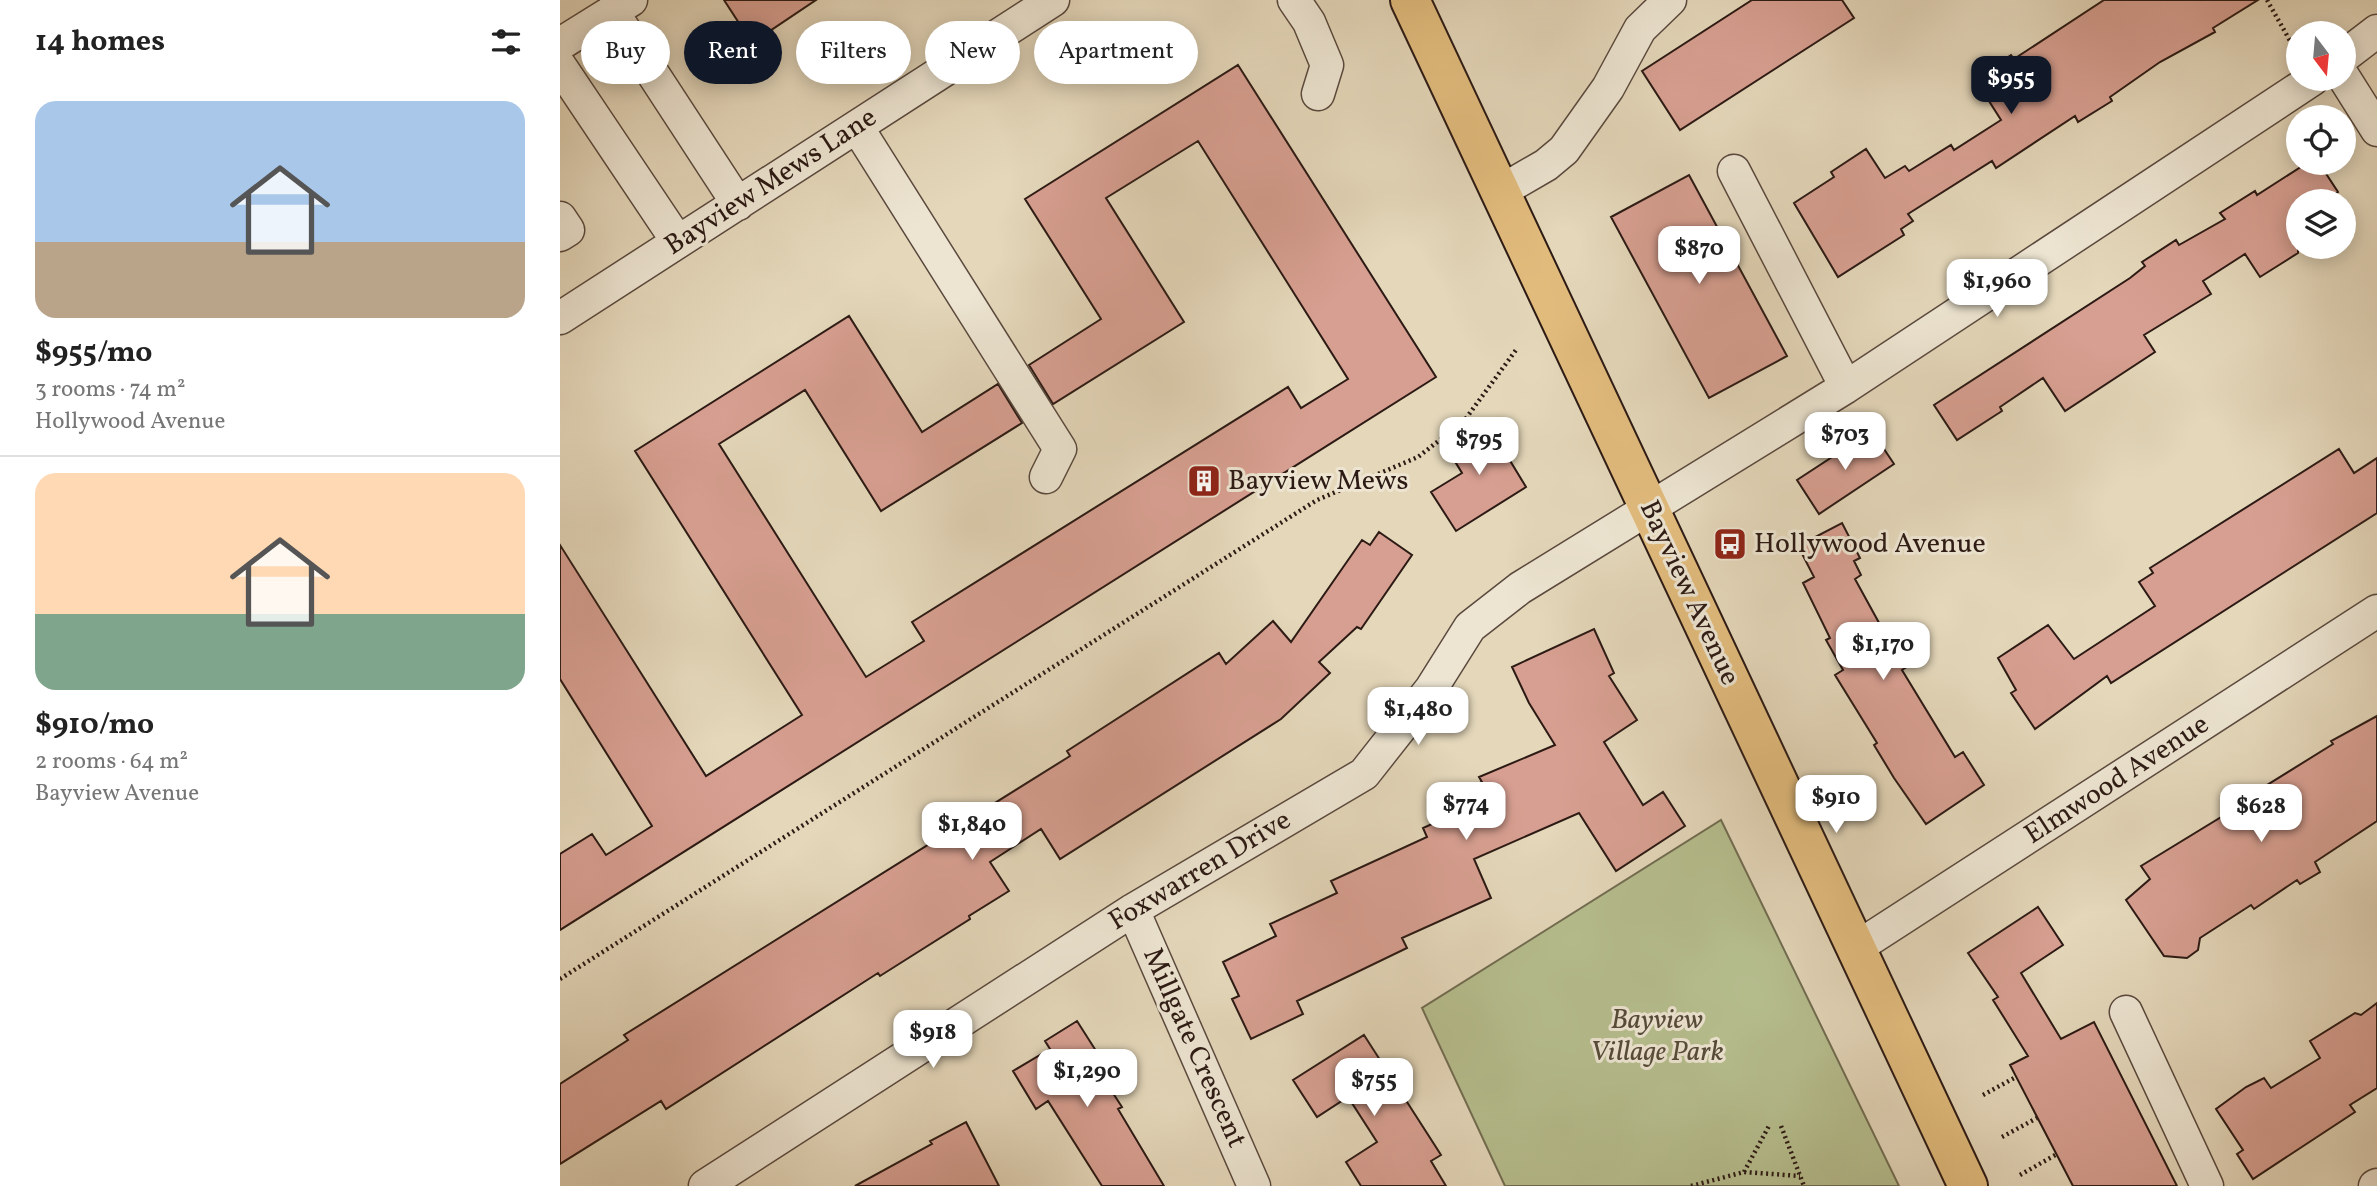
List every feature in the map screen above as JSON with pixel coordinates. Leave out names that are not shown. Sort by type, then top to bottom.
[{"type":"main road","name":"Bayview Avenue","points":[[1410,0],[1968,1186]]},
{"type":"street","name":"Bayview Mews Lane","points":[[560,318],[1053,0]]},
{"type":"street","points":[[1294,0],[1309,22],[1327,65],[1318,94]]},
{"type":"street","points":[[1501,191],[1546,165],[1564,150],[1608,88],[1640,29],[1670,0]]},
{"type":"street","points":[[560,44],[622,6],[738,204]]},
{"type":"street","points":[[2356,47],[2377,32]]},
{"type":"street","points":[[560,66],[678,242]]},
{"type":"street","points":[[1649,509],[1846,387],[2286,83]]},
{"type":"street","points":[[2352,91],[2377,130]]},
{"type":"street","points":[[857,127],[1060,449],[1046,477]]},
{"type":"street","points":[[1734,171],[1846,387]]},
{"type":"street","points":[[560,218],[568,230],[560,235]]},
{"type":"street","name":"Foxwarren Drive","points":[[705,1186],[1133,910],[1364,774],[1431,689],[1470,626],[1520,587],[1649,509]]},
{"type":"street","name":"Elmwood Avenue","points":[[1856,948],[2377,611]]},
{"type":"street","name":"Millgate Crescent","points":[[1133,910],[1254,1186]]},
{"type":"street","points":[[2126,1012],[2207,1186]]},
{"type":"path","points":[[2267,0],[2286,34]]},
{"type":"path","points":[[560,979],[1317,500],[1418,457],[1464,421],[1516,350]]},
{"type":"path","points":[[1983,1094],[2016,1077]]},
{"type":"path","points":[[2002,1137],[2037,1118]]},
{"type":"path","points":[[1744,1172],[1770,1124]]},
{"type":"path","points":[[1781,1126],[1804,1186]]},
{"type":"path","points":[[2020,1175],[2057,1154]]},
{"type":"path","points":[[1691,1186],[1744,1172],[1800,1176]]},
{"type":"green space","name":"Bayview Village Park","points":[[1721,820],[1899,1186],[1505,1186],[1422,1008]]},
{"type":"building","points":[[724,0],[816,0],[782,23],[738,21]]},
{"type":"building","points":[[1752,0],[1842,0],[1854,18],[1680,130],[1642,71]]},
{"type":"building","points":[[2104,0],[2258,0],[2213,28],[2215,32],[2160,62],[2110,97],[2112,101],[2078,122],[2075,116],[1996,168],[1992,161],[1908,214],[1913,221],[1901,229],[1904,235],[1838,277],[1794,203],[1834,177],[1831,172],[1866,149],[1885,178],[1905,166],[1909,171],[1951,145],[1954,150],[2001,120],[1975,79],[2011,55],[2014,59]]},
{"type":"building","name":"Bayview Mews","points":[[1238,65],[1436,377],[560,930],[560,854],[592,834],[606,855],[652,826],[560,679],[560,545],[706,776],[802,715],[635,451],[849,316],[922,432],[998,384],[1022,423],[881,511],[805,390],[719,444],[866,677],[924,641],[912,622],[1288,387],[1301,408],[1348,379],[1198,141],[1106,198],[1184,322],[1053,404],[1029,365],[1101,319],[1025,199]]},
{"type":"building","points":[[1689,175],[1787,356],[1709,398],[1611,217]]},
{"type":"building","points":[[2288,175],[2327,175],[2336,189],[2286,189],[2286,259],[2288,259],[2260,277],[2245,254],[2203,281],[2211,294],[2144,335],[2155,352],[2065,411],[2043,378],[2000,407],[2002,411],[1957,440],[1934,405],[2130,278],[2145,266],[2142,262],[2176,240],[2179,245],[2225,219],[2220,213],[2255,191],[2257,195]]},
{"type":"building","points":[[1494,421],[1512,450],[1506,454],[1526,487],[1456,531],[1431,492],[1462,473],[1448,450]]},
{"type":"building","points":[[1872,431],[1894,464],[1819,514],[1797,480]]},
{"type":"building","points":[[2339,449],[2354,473],[2377,458],[2377,513],[2111,683],[2107,676],[2035,729],[2011,693],[2016,690],[1998,658],[2048,625],[2074,659],[2155,606],[2139,582],[2153,573],[2150,568]]},
{"type":"building","points":[[1842,523],[1860,558],[1854,561],[1861,575],[1855,579],[1889,641],[1902,633],[1918,660],[1902,670],[1955,757],[1963,752],[1984,785],[1926,824],[1894,778],[1874,745],[1877,743],[1835,675],[1843,670],[1826,640],[1830,638],[1803,583],[1814,577],[1798,546]]},
{"type":"building","points":[[1379,532],[1412,555],[1361,629],[1357,627],[1319,662],[1330,673],[1281,719],[1060,859],[1041,829],[990,862],[1009,891],[969,916],[970,919],[880,976],[878,973],[666,1109],[661,1101],[560,1164],[560,1084],[628,1040],[624,1035],[1070,756],[1067,751],[1219,653],[1226,664],[1273,621],[1291,642],[1362,540],[1370,545]]},
{"type":"building","points":[[1594,629],[1614,673],[1609,676],[1637,720],[1604,742],[1643,805],[1663,792],[1685,826],[1616,871],[1579,813],[1474,859],[1491,898],[1402,938],[1407,948],[1297,1001],[1303,1014],[1251,1039],[1232,999],[1239,996],[1223,962],[1276,936],[1270,924],[1337,893],[1331,881],[1427,837],[1423,828],[1463,810],[1456,793],[1482,782],[1479,777],[1555,745],[1529,703],[1512,667]]},
{"type":"building","points":[[2377,716],[2377,821],[2315,862],[2320,872],[2300,884],[2297,880],[2254,909],[2251,905],[2200,938],[2198,950],[2187,958],[2164,956],[2126,900],[2150,879],[2141,866],[2244,803],[2243,800],[2333,744],[2331,741]]},
{"type":"building","points":[[2038,907],[2063,945],[2021,973],[2061,1039],[2094,1022],[2177,1186],[2073,1186],[2010,1065],[2028,1056],[1993,1000],[1998,997],[1968,953]]},
{"type":"building","points":[[2377,1003],[2377,1088],[2350,1105],[2355,1112],[2253,1179],[2237,1154],[2243,1150],[2216,1109],[2246,1087],[2264,1078],[2271,1088],[2320,1058],[2310,1041],[2355,1013],[2361,1015]]},
{"type":"building","points":[[1077,1021],[1105,1065],[1098,1070],[1122,1107],[1118,1109],[1164,1186],[1102,1186],[1048,1101],[1036,1109],[1013,1071],[1050,1049],[1045,1041]]},
{"type":"building","points":[[1364,1035],[1441,1155],[1431,1161],[1446,1186],[1361,1186],[1346,1162],[1377,1142],[1348,1097],[1317,1117],[1293,1080]]},
{"type":"building","points":[[966,1122],[999,1186],[855,1186],[932,1144],[930,1141]]},
{"type":"place","name":"Bayview Mews","points":[[1204,481]]},
{"type":"place","name":"Hollywood Avenue","points":[[1730,544]]}]
